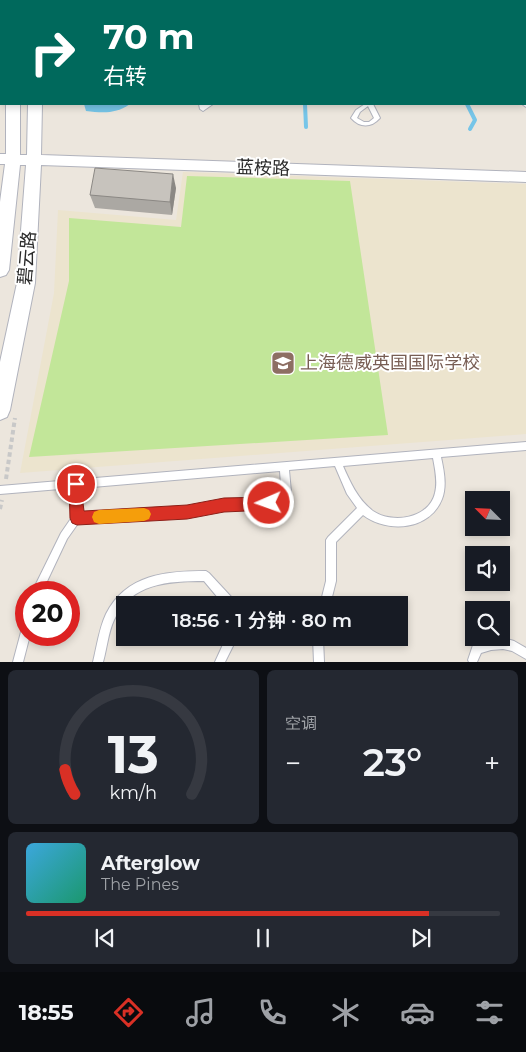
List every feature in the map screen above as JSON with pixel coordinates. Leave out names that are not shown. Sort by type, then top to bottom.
[{"type":"street","name":"碧云路","points":[[0,270],[7,158],[13,105]]},
{"type":"street","name":"碧云路","points":[[0,410],[26,283],[34,159],[35,105]]},
{"type":"street","name":"蓝桉路","points":[[7,158],[526,177]]},
{"type":"lane","points":[[0,490],[526,446]]},
{"type":"lane","points":[[337,461],[351,493],[371,515],[386,521],[399,522],[415,520],[430,510],[438,498],[440,482],[436,453]]},
{"type":"lane","points":[[77,518],[187,512],[224,505],[287,503],[284,466]]},
{"type":"lane","points":[[42,581],[64,536],[77,518],[76,484]]},
{"type":"lane","points":[[327,596],[331,581],[331,540],[364,508]]},
{"type":"lane","points":[[125,596],[139,584],[175,575],[206,576],[223,596]]},
{"type":"lane","points":[[98,662],[110,617],[116,608]]},
{"type":"lane","points":[[473,660],[477,649],[491,644],[514,645],[526,654]]},
{"type":"lane","points":[[18,662],[22,646]]},
{"type":"lane","points":[[220,662],[227,646]]},
{"type":"lane","points":[[318,646],[319,662]]},
{"type":"shaded area","name":"上海德威英国国际学校","points":[[183,172],[526,184],[526,434],[20,473],[54,293],[58,210],[176,220]]},
{"type":"green space","name":"上海德威英国国际学校","points":[[187,176],[350,181],[388,435],[29,457],[69,281],[69,218],[181,227]]},
{"type":"water","points":[[84,105],[128,105],[114,111],[86,111]]},
{"type":"building","points":[[95,168],[173,174],[170,202],[90,195]]},
{"type":"waterway","points":[[305,105],[306,127]]},
{"type":"waterway","points":[[468,105],[475,120],[470,129]]},
{"type":"slow traffic","points":[[99,517],[144,514]]},
{"type":"place","name":"上海德威英国国际学校","points":[[283,363]]},
{"type":"route","points":[[76,484],[77,518],[187,512],[224,505],[269,503]]}]
